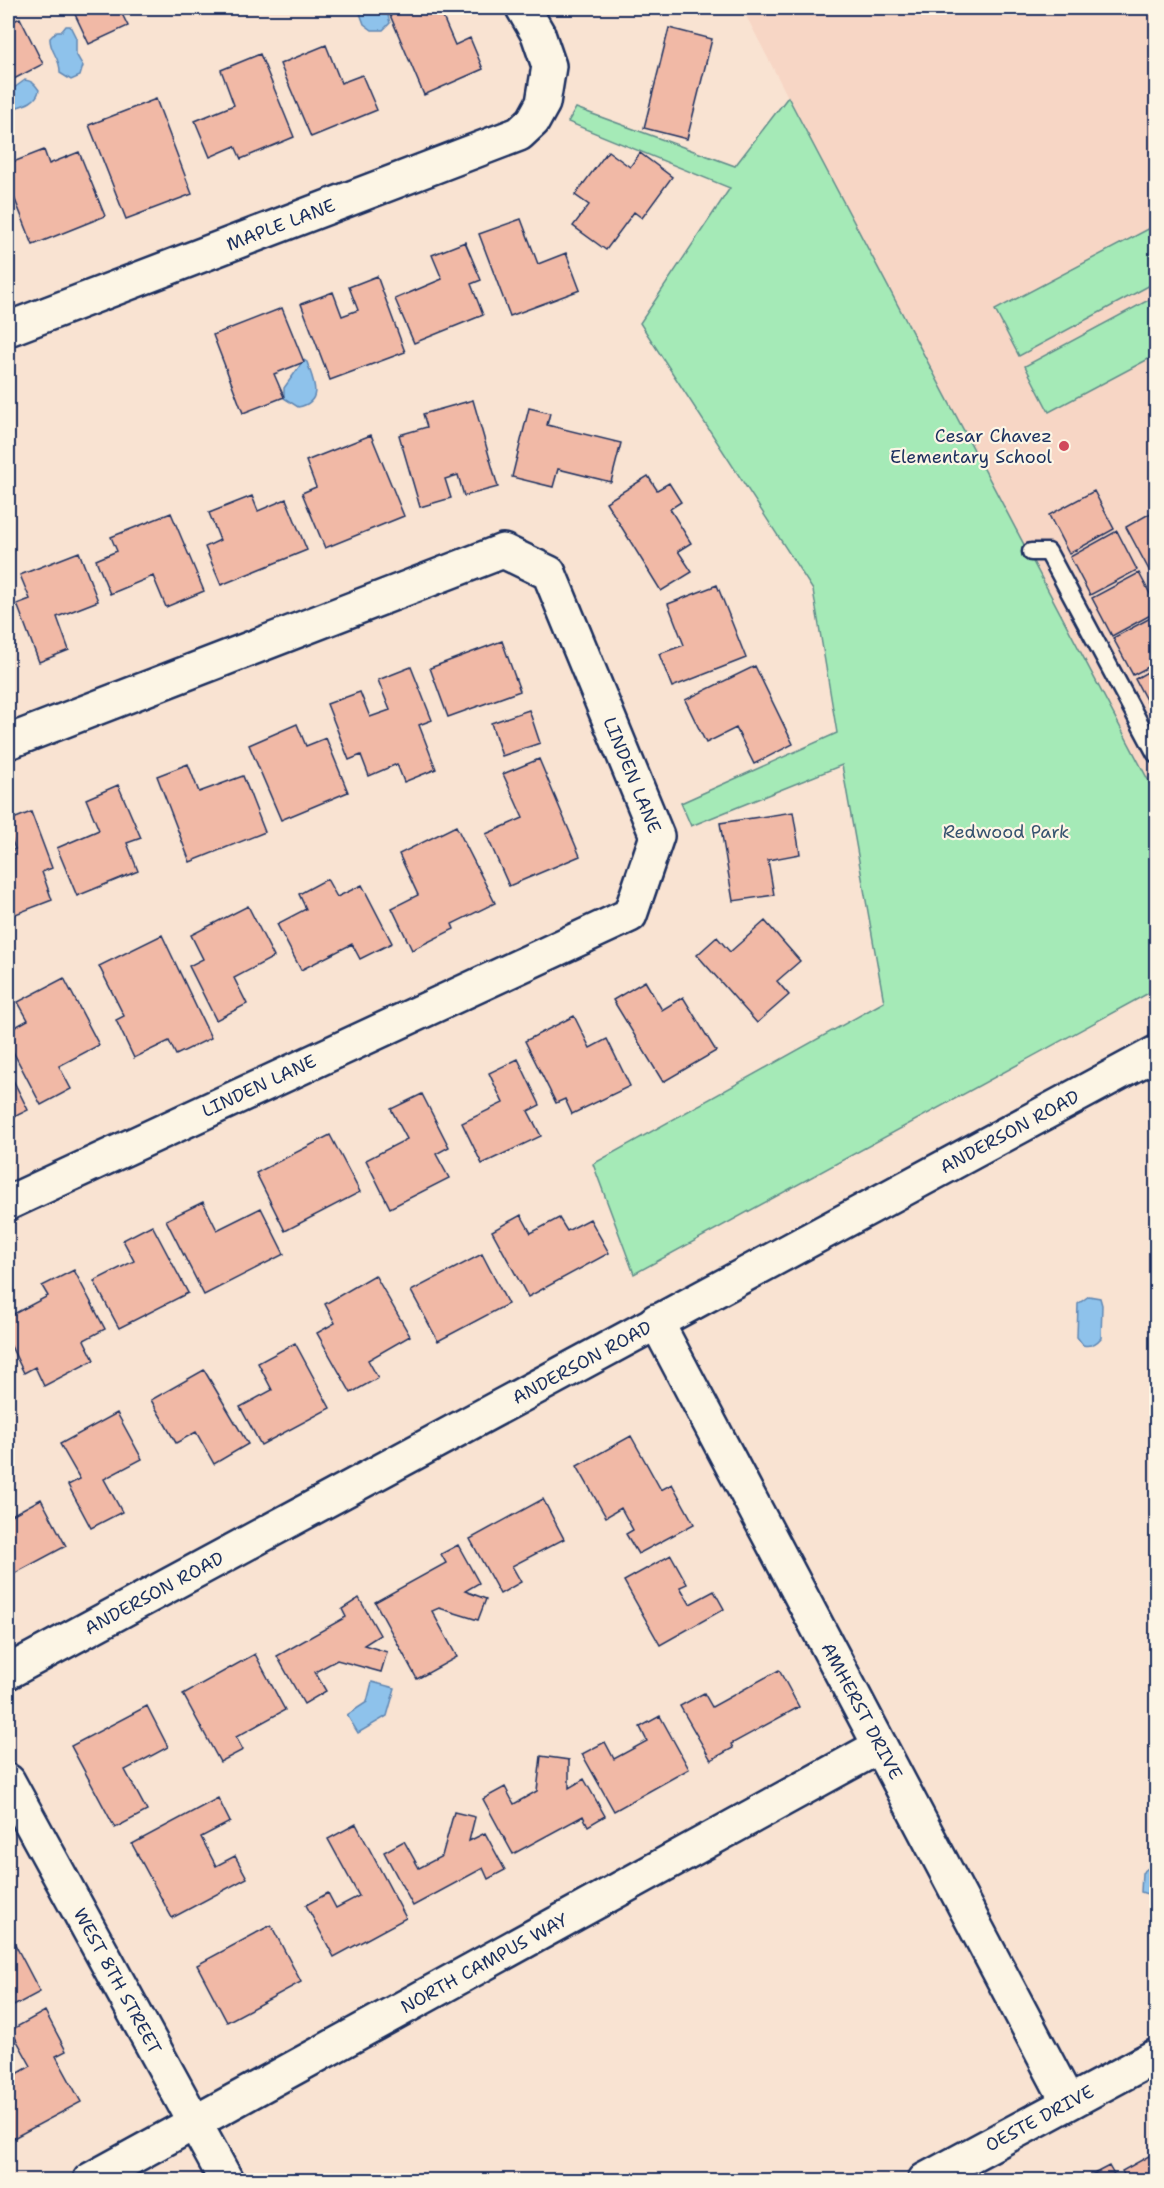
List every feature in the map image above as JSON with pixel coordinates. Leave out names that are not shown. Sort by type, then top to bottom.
[{"type":"street","name":"MAPLE LANE","points":[[8,329],[519,134],[533,121],[543,103],[549,66],[538,34],[523,8]]},
{"type":"street","name":"LINDEN LANE","points":[[8,742],[503,551],[549,573],[657,836],[630,915],[8,1203]]},
{"type":"street","name":"ANDERSON ROAD","points":[[8,1672],[1156,1053]]},
{"type":"street","name":"AMHERST DRIVE","points":[[656,1321],[1068,2102]]},
{"type":"street","name":"NORTH CAMPUS WAY","points":[[90,2181],[880,1746]]},
{"type":"street","name":"WEST 8TH STREET","points":[[8,1781],[226,2181]]},
{"type":"street","name":"OESTE DRIVE","points":[[925,2181],[1156,2056]]},
{"type":"lane","points":[[1031,552],[1048,552],[1156,754]]},
{"type":"shaded area","name":"Cesar Chavez Elementary School","points":[[742,8],[1156,8],[1156,795],[788,97]]},
{"type":"green space","name":"Redwood Park","points":[[788,97],[1156,795],[1156,989],[634,1274],[593,1164],[884,1002],[842,765],[691,826],[681,803],[837,733],[813,590],[640,323],[730,188],[568,122],[576,108],[735,166]]},
{"type":"green space","points":[[1156,225],[1156,282],[1019,356],[995,310]]},
{"type":"green space","points":[[1156,296],[1156,355],[1049,412],[1025,366]]},
{"type":"water","points":[[358,8],[386,8],[390,23],[383,30],[372,30],[364,24]]},
{"type":"water","points":[[66,26],[70,26],[76,38],[76,54],[83,66],[80,76],[71,80],[60,73],[59,63],[50,43],[50,38]]},
{"type":"water","points":[[25,80],[36,86],[39,90],[38,95],[27,104],[8,110],[8,87],[14,88]]},
{"type":"water","points":[[304,360],[307,362],[315,389],[312,400],[298,407],[284,398],[284,388]]},
{"type":"water","points":[[1089,1296],[1100,1298],[1102,1305],[1101,1338],[1086,1346],[1077,1337],[1078,1304]]},
{"type":"water","points":[[372,1682],[395,1688],[387,1716],[358,1733],[347,1715],[367,1702]]},
{"type":"water","points":[[1152,1865],[1156,1868],[1156,1897],[1141,1892],[1142,1873]]},
{"type":"building","points":[[72,8],[119,8],[128,26],[89,44]]},
{"type":"building","points":[[387,8],[439,8],[455,45],[470,38],[483,69],[424,95]]},
{"type":"building","points":[[20,18],[43,64],[8,82],[8,24]]},
{"type":"building","points":[[669,28],[712,39],[687,139],[644,128]]},
{"type":"building","points":[[326,45],[341,83],[362,75],[377,110],[311,137],[280,64]]},
{"type":"building","points":[[260,54],[294,137],[241,159],[235,146],[210,157],[195,121],[234,105],[221,70]]},
{"type":"building","points":[[156,99],[192,194],[126,219],[89,125]]},
{"type":"building","points":[[44,150],[49,164],[79,152],[105,216],[33,245],[8,182],[8,164]]},
{"type":"building","points":[[608,151],[630,167],[640,153],[672,177],[642,218],[634,212],[606,250],[573,226],[589,205],[575,195]]},
{"type":"building","points":[[521,219],[538,264],[566,253],[580,290],[510,316],[479,234]]},
{"type":"building","points":[[465,242],[481,280],[471,284],[483,315],[414,343],[395,299],[442,279],[432,255]]},
{"type":"building","points":[[377,276],[405,352],[330,380],[301,304],[333,292],[342,316],[358,310],[349,287]]},
{"type":"building","points":[[282,308],[304,362],[274,374],[284,397],[243,413],[213,335]]},
{"type":"building","points":[[473,400],[498,487],[464,496],[458,475],[445,479],[451,498],[420,507],[399,435],[427,427],[423,414]]},
{"type":"building","points":[[529,408],[550,413],[547,425],[621,443],[611,482],[558,469],[553,487],[512,477]]},
{"type":"building","points":[[371,435],[404,516],[325,548],[302,493],[316,487],[306,461]]},
{"type":"building","points":[[648,476],[657,490],[669,483],[681,502],[670,509],[691,543],[678,551],[692,572],[661,591],[606,502]]},
{"type":"building","points":[[1094,491],[1114,529],[1069,554],[1049,515]]},
{"type":"building","points":[[252,496],[258,511],[286,499],[307,550],[221,585],[205,547],[220,540],[209,513]]},
{"type":"building","points":[[1156,510],[1156,583],[1126,527]]},
{"type":"building","points":[[171,513],[204,591],[166,607],[153,576],[110,594],[96,560],[117,551],[111,537]]},
{"type":"building","points":[[1117,531],[1137,570],[1090,595],[1070,557]]},
{"type":"building","points":[[79,552],[98,601],[57,617],[69,650],[39,662],[17,604],[30,599],[20,575]]},
{"type":"building","points":[[1139,573],[1156,605],[1156,612],[1112,636],[1092,598]]},
{"type":"building","points":[[717,585],[746,658],[672,687],[659,654],[684,645],[668,604]]},
{"type":"building","points":[[1156,615],[1156,663],[1133,675],[1113,638]]},
{"type":"building","points":[[502,641],[520,691],[448,717],[430,668]]},
{"type":"building","points":[[755,666],[793,744],[754,764],[736,728],[706,743],[685,700]]},
{"type":"building","points":[[411,667],[432,720],[419,725],[436,769],[404,782],[397,764],[369,776],[361,755],[349,760],[327,704],[360,692],[370,717],[390,710],[378,680]]},
{"type":"building","points":[[1156,667],[1156,716],[1155,717],[1135,679]]},
{"type":"building","points":[[529,710],[540,743],[502,756],[491,723]]},
{"type":"building","points":[[297,724],[306,746],[326,738],[348,792],[281,820],[249,745]]},
{"type":"building","points":[[539,759],[580,856],[509,886],[486,834],[523,818],[503,774]]},
{"type":"building","points":[[188,764],[199,792],[243,776],[265,832],[190,862],[157,776]]},
{"type":"building","points":[[118,785],[141,838],[127,843],[138,871],[77,896],[57,848],[99,830],[86,799]]},
{"type":"building","points":[[31,812],[52,868],[42,872],[52,900],[8,917],[8,852],[15,849],[8,830],[8,821]]},
{"type":"building","points":[[793,812],[800,854],[768,860],[774,895],[733,901],[720,823]]},
{"type":"building","points":[[456,826],[495,903],[452,924],[454,929],[412,950],[392,908],[418,895],[399,854]]},
{"type":"building","points":[[327,879],[337,897],[362,885],[392,943],[360,959],[352,944],[301,970],[277,924],[306,909],[299,894]]},
{"type":"building","points":[[248,906],[274,957],[234,978],[247,1004],[216,1020],[189,966],[203,959],[191,935]]},
{"type":"building","points":[[765,921],[800,961],[777,981],[789,995],[757,1023],[697,955],[717,937],[730,952]]},
{"type":"building","points":[[162,935],[211,1038],[176,1055],[169,1041],[134,1058],[116,1020],[124,1016],[99,966]]},
{"type":"building","points":[[64,978],[99,1045],[59,1066],[71,1089],[41,1105],[8,1042],[8,1031],[28,1020],[18,1002]]},
{"type":"building","points":[[645,981],[662,1010],[683,997],[716,1051],[663,1082],[613,1000]]},
{"type":"building","points":[[574,1016],[590,1048],[607,1039],[630,1086],[572,1114],[565,1099],[556,1103],[525,1041]]},
{"type":"building","points":[[518,1059],[540,1105],[528,1111],[541,1136],[482,1164],[462,1123],[503,1103],[489,1073]]},
{"type":"building","points":[[8,1070],[28,1110],[8,1120]]},
{"type":"building","points":[[422,1094],[449,1147],[436,1154],[449,1178],[390,1208],[366,1160],[407,1139],[391,1109]]},
{"type":"building","points":[[330,1135],[360,1192],[285,1231],[256,1173]]},
{"type":"building","points":[[203,1202],[217,1230],[261,1208],[284,1254],[204,1295],[166,1220]]},
{"type":"building","points":[[521,1215],[531,1233],[559,1218],[567,1231],[590,1219],[609,1253],[528,1297],[492,1231]]},
{"type":"building","points":[[152,1225],[188,1293],[119,1328],[94,1281],[134,1261],[123,1240]]},
{"type":"building","points":[[482,1254],[508,1304],[438,1341],[411,1291]]},
{"type":"building","points":[[74,1270],[105,1329],[84,1340],[94,1360],[44,1386],[35,1367],[24,1373],[8,1340],[8,1317],[48,1296],[42,1286]]},
{"type":"building","points":[[375,1275],[410,1336],[368,1360],[378,1378],[351,1393],[317,1333],[335,1323],[325,1304]]},
{"type":"building","points":[[295,1343],[330,1408],[261,1445],[240,1407],[272,1390],[258,1363]]},
{"type":"building","points":[[204,1370],[248,1444],[214,1464],[196,1432],[176,1443],[151,1400]]},
{"type":"building","points":[[117,1413],[142,1459],[104,1479],[122,1512],[91,1528],[68,1485],[80,1479],[60,1444]]},
{"type":"building","points":[[631,1436],[661,1490],[672,1484],[694,1524],[638,1554],[626,1534],[633,1530],[621,1508],[606,1517],[577,1466]]},
{"type":"building","points":[[41,1499],[66,1546],[8,1577],[8,1517]]},
{"type":"building","points":[[543,1499],[564,1539],[512,1566],[521,1582],[500,1594],[470,1539]]},
{"type":"building","points":[[458,1545],[479,1583],[465,1591],[486,1599],[478,1620],[439,1608],[432,1611],[457,1657],[417,1679],[375,1602],[446,1563],[441,1554]]},
{"type":"building","points":[[671,1555],[687,1584],[680,1587],[690,1604],[714,1591],[724,1609],[660,1645],[624,1581]]},
{"type":"building","points":[[359,1598],[380,1635],[364,1645],[387,1652],[381,1672],[337,1660],[315,1672],[326,1691],[304,1704],[277,1656],[346,1617],[342,1609]]},
{"type":"building","points":[[255,1654],[285,1710],[236,1737],[243,1750],[220,1762],[183,1694]]},
{"type":"building","points":[[779,1670],[799,1707],[731,1744],[733,1748],[711,1760],[680,1706],[704,1693],[712,1707]]},
{"type":"building","points":[[147,1706],[168,1747],[125,1770],[147,1811],[115,1828],[71,1746]]},
{"type":"building","points":[[660,1716],[689,1769],[614,1811],[582,1754],[605,1742],[614,1759],[647,1741],[640,1727]]},
{"type":"building","points":[[541,1756],[569,1760],[569,1788],[584,1779],[605,1816],[588,1826],[583,1816],[513,1854],[483,1799],[505,1787],[514,1804],[537,1791]]},
{"type":"building","points":[[218,1798],[230,1822],[201,1837],[216,1866],[235,1856],[247,1878],[172,1918],[132,1844]]},
{"type":"building","points":[[454,1812],[475,1817],[469,1841],[485,1833],[505,1870],[488,1879],[483,1868],[413,1906],[384,1852],[404,1841],[419,1868],[442,1856]]},
{"type":"building","points":[[356,1824],[406,1918],[334,1957],[306,1905],[328,1893],[336,1908],[359,1896],[328,1839]]},
{"type":"building","points":[[271,1925],[301,1982],[227,2022],[197,1965]]},
{"type":"building","points":[[8,1931],[40,1992],[8,2009]]},
{"type":"building","points":[[45,2011],[66,2051],[56,2056],[81,2102],[8,2141],[8,2079],[31,2066],[11,2030]]},
{"type":"building","points":[[1156,2152],[1156,2180],[1127,2180],[1122,2171]]},
{"type":"building","points":[[1109,2166],[1117,2180],[1082,2180]]},
{"type":"place","name":"Cesar Chavez Elementary School","points":[[1064,446]]}]
